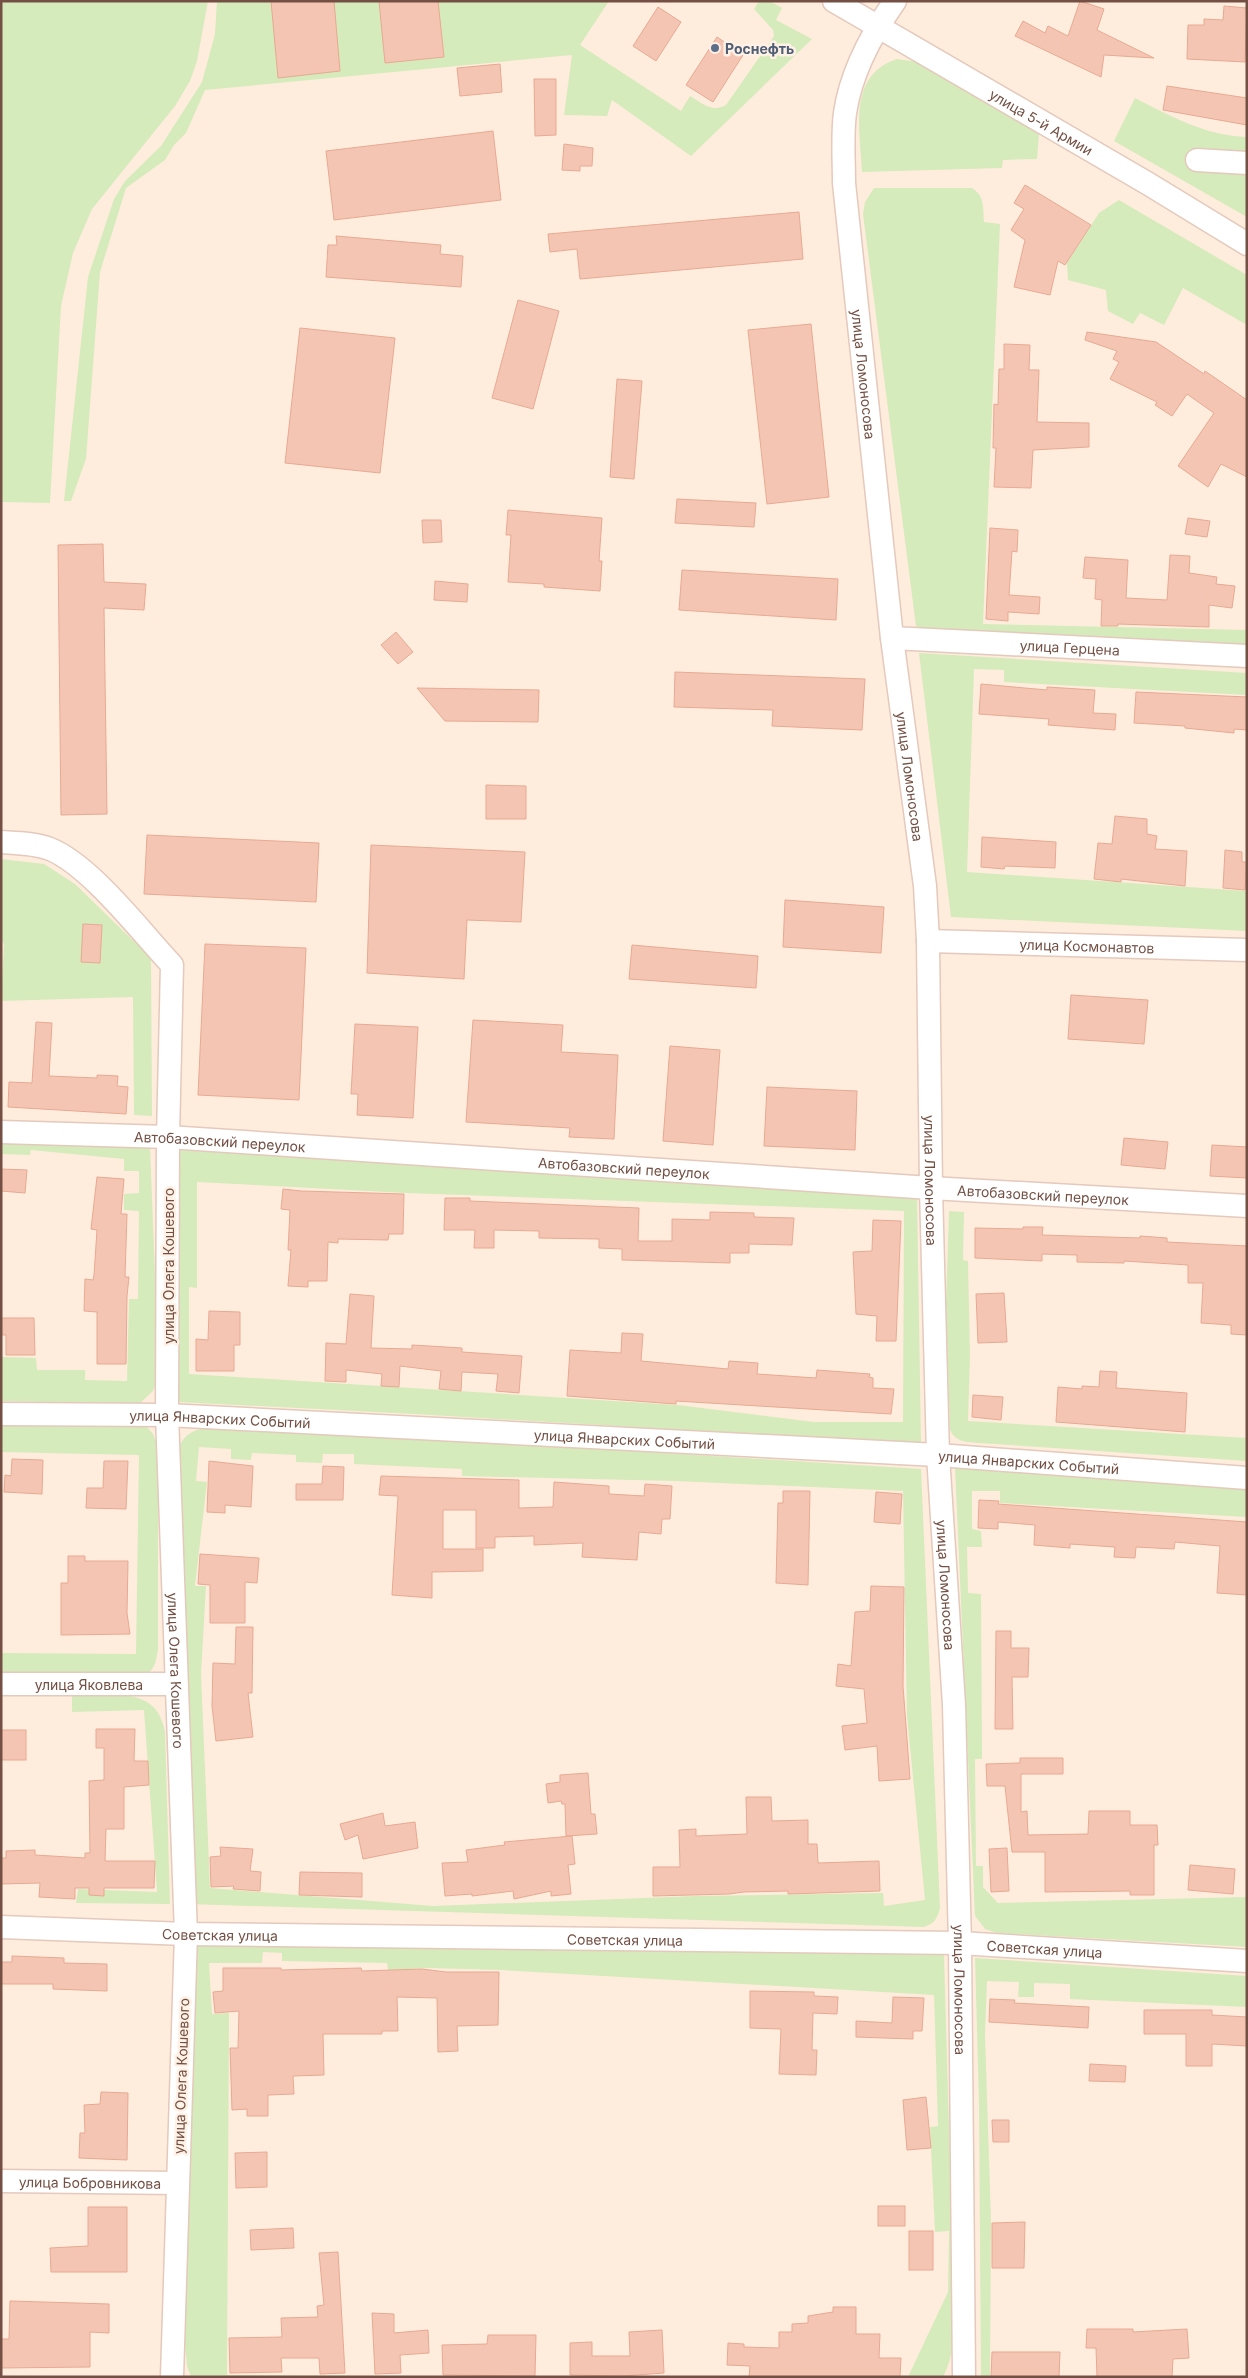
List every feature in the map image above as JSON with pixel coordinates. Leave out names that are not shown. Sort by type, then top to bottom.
[{"type":"street","name":"улица 5-й Армии","points":[[834,1],[876,28],[1098,155],[1247,244]]},
{"type":"street","name":"улица Ломоносова","points":[[895,1],[876,28],[855,71],[845,113],[844,183],[892,638],[925,886],[928,941],[931,1188],[938,1455],[954,1705],[960,1943],[964,2377]]},
{"type":"street","points":[[1197,160],[1247,163]]},
{"type":"street","name":"улица Герцена","points":[[892,638],[1247,656]]},
{"type":"street","name":"улица Олега Кошевого","points":[[1,842],[32,844],[49,849],[71,861],[94,880],[172,965],[168,1137],[167,1415],[175,1684],[186,1934],[172,2377]]},
{"type":"street","name":"улица Космонавтов","points":[[928,941],[1247,950]]},
{"type":"street","name":"Автобазовский переулок","points":[[1,1132],[168,1137],[931,1188],[1247,1206]]},
{"type":"street","name":"улица Январских Событий","points":[[1,1414],[167,1415],[938,1455],[1247,1478]]},
{"type":"street","name":"улица Яковлева","points":[[1,1684],[175,1684]]},
{"type":"street","name":"Советская улица","points":[[1,1927],[186,1934],[960,1943],[1247,1961]]},
{"type":"street","name":"улица Бобровникова","points":[[1,2181],[177,2182]]},
{"type":"green space","points":[[1,1],[208,1],[197,61],[190,81],[175,106],[92,209],[73,253],[61,306],[50,503],[1,502]]},
{"type":"green space","points":[[217,1],[609,1],[580,45],[681,111],[690,96],[712,108],[726,105],[774,36],[773,30],[754,9],[759,1],[770,1],[782,8],[776,20],[812,39],[691,156],[612,100],[607,116],[564,115],[572,55],[205,90],[186,133],[174,145],[165,160],[126,188],[100,272],[86,459],[71,501],[64,501],[88,277],[114,199],[125,181],[161,146],[202,82],[215,34]]},
{"type":"green space","points":[[897,59],[918,62],[1039,134],[1037,159],[1003,160],[1002,168],[862,172],[859,122],[863,91],[870,78],[881,67]]},
{"type":"green space","points":[[1135,98],[1175,118],[1203,129],[1232,136],[1247,137],[1247,217],[1114,141]]},
{"type":"green space","points":[[874,188],[972,188],[981,199],[984,222],[1000,224],[983,624],[1247,630],[1247,651],[917,634],[863,214],[865,202]]},
{"type":"green space","points":[[1119,200],[1247,275],[1247,325],[1183,288],[1164,325],[1140,313],[1133,324],[1108,311],[1106,290],[1068,280],[1067,263],[1099,213]]},
{"type":"green space","points":[[919,653],[1247,673],[1247,695],[1004,682],[1004,670],[974,669],[967,872],[1247,891],[1247,931],[951,917]]},
{"type":"green space","points":[[1,859],[44,864],[75,884],[151,958],[152,1116],[134,1115],[133,997],[1,1001],[4,944],[1,940]]},
{"type":"green space","points":[[1,1141],[150,1147],[159,1375],[153,1391],[139,1404],[1,1401],[1,1357],[36,1358],[37,1370],[85,1370],[85,1380],[127,1381],[129,1299],[138,1299],[139,1211],[124,1210],[124,1194],[139,1193],[139,1171],[124,1171],[124,1159],[31,1150],[30,1155],[1,1154]]},
{"type":"green space","points":[[177,1150],[917,1194],[921,1444],[178,1402]],"holes":[[[197,1182],[406,1193],[904,1211],[903,1422],[814,1422],[678,1405],[189,1374],[189,1287],[197,1288]]]},
{"type":"green space","points":[[949,1211],[964,1212],[963,1260],[968,1261],[970,1356],[968,1421],[1247,1438],[1247,1461],[974,1443],[962,1441],[955,1437],[950,1430],[946,1304]]},
{"type":"green space","points":[[1,1418],[146,1426],[153,1434],[158,1447],[158,1649],[154,1667],[146,1674],[1,1675],[1,1653],[136,1654],[139,1455],[1,1452]]},
{"type":"green space","points":[[214,1425],[921,1469],[940,1908],[935,1920],[924,1927],[188,1904],[176,1457],[181,1443],[189,1434]],"holes":[[[199,1447],[231,1449],[231,1459],[251,1460],[252,1453],[296,1455],[296,1462],[322,1463],[323,1454],[354,1454],[354,1464],[462,1469],[462,1476],[675,1481],[903,1491],[907,1716],[925,1900],[884,1906],[883,1893],[695,1896],[433,1906],[210,1888],[201,1674],[206,1586],[195,1586],[207,1482],[196,1481]]]},
{"type":"green space","points":[[955,1467],[1247,1487],[1247,1517],[1000,1503],[1000,1491],[972,1491],[972,1529],[981,1531],[982,1547],[967,1547],[968,1593],[981,1594],[982,1759],[975,1759],[976,1866],[983,1866],[983,1887],[998,1903],[1247,1897],[1247,1947],[997,1933],[985,1929],[975,1916]]},
{"type":"green space","points":[[126,1695],[141,1699],[152,1706],[160,1716],[165,1731],[170,1904],[76,1903],[78,1889],[157,1892],[144,1710],[72,1712],[72,1696]]},
{"type":"green space","points":[[193,1929],[944,1955],[954,2317],[952,2348],[943,2377],[908,2377],[948,2292],[949,2231],[935,2232],[930,2127],[938,2126],[934,1995],[501,1970],[428,1968],[388,1970],[387,1963],[282,1961],[282,1953],[263,1952],[262,1963],[209,1963],[212,2014],[229,2013],[227,2375],[533,2377],[191,2377],[187,2366],[185,2345],[187,2191],[193,2072]]},
{"type":"green space","points":[[975,1958],[1247,1976],[1247,2007],[1070,1999],[1070,1984],[1034,1983],[1034,1997],[1018,1997],[1019,1982],[987,1981],[985,2034],[991,2221],[990,2377],[981,2377],[979,2103]]},
{"type":"building","points":[[271,1],[334,1],[340,71],[278,78]]},
{"type":"building","points":[[379,1],[438,1],[444,57],[385,63]]},
{"type":"building","points":[[1080,1],[1104,9],[1097,30],[1154,58],[1104,55],[1101,77],[1015,36],[1023,21],[1045,33],[1048,26],[1068,36]]},
{"type":"building","points":[[1224,6],[1247,8],[1245,62],[1187,59],[1188,25],[1204,25],[1204,19],[1223,20]]},
{"type":"building","points":[[658,7],[681,22],[656,61],[633,46]]},
{"type":"building","points":[[717,37],[743,55],[713,102],[686,85]]},
{"type":"building","points":[[500,64],[502,92],[460,96],[457,68]]},
{"type":"building","points":[[534,79],[556,79],[556,135],[535,136]]},
{"type":"building","points":[[1167,86],[1247,98],[1247,125],[1163,110]]},
{"type":"building","points":[[493,131],[501,200],[334,220],[326,151]]},
{"type":"building","points":[[564,144],[593,148],[592,166],[580,166],[580,171],[562,170]]},
{"type":"building","points":[[1025,185],[1091,225],[1065,265],[1058,261],[1050,295],[1014,287],[1025,240],[1011,230],[1024,209],[1014,203]]},
{"type":"building","points":[[799,212],[803,259],[580,279],[577,249],[550,252],[548,234]]},
{"type":"building","points":[[336,236],[441,245],[440,254],[463,256],[461,287],[326,277],[328,245],[337,245]]},
{"type":"building","points":[[518,300],[559,311],[533,409],[492,398]]},
{"type":"building","points":[[811,324],[829,497],[767,504],[748,330]]},
{"type":"building","points":[[300,328],[395,338],[380,473],[285,463]]},
{"type":"building","points":[[1087,332],[1156,342],[1204,374],[1205,371],[1247,400],[1247,477],[1221,464],[1208,487],[1178,466],[1214,413],[1187,394],[1172,416],[1155,405],[1157,402],[1110,379],[1119,362],[1113,359],[1117,351],[1085,340]]},
{"type":"building","points":[[1004,344],[1030,345],[1029,370],[1039,370],[1037,422],[1089,423],[1089,447],[1033,450],[1031,488],[994,487],[996,448],[993,448],[994,404],[998,405],[999,369],[1004,369]]},
{"type":"building","points":[[617,379],[642,381],[634,479],[610,477]]},
{"type":"building","points":[[677,499],[756,503],[754,527],[675,523]]},
{"type":"building","points":[[508,510],[602,518],[599,561],[602,561],[600,591],[544,587],[544,584],[508,582],[511,535],[506,535]]},
{"type":"building","points":[[1188,518],[1210,521],[1207,537],[1185,534]]},
{"type":"building","points":[[422,520],[441,520],[442,542],[423,543]]},
{"type":"building","points":[[990,528],[1018,530],[1017,552],[1012,551],[1009,595],[1040,597],[1039,614],[1008,612],[1008,621],[986,619]]},
{"type":"building","points":[[103,544],[104,582],[146,584],[144,610],[104,608],[107,814],[61,815],[58,545]]},
{"type":"building","points":[[1170,555],[1190,556],[1189,573],[1217,577],[1216,584],[1235,586],[1232,608],[1209,605],[1209,627],[1118,624],[1118,626],[1101,626],[1102,600],[1095,599],[1096,579],[1083,578],[1085,557],[1128,560],[1126,598],[1167,600]]},
{"type":"building","points":[[682,570],[838,579],[836,620],[679,610]]},
{"type":"building","points":[[435,581],[468,584],[467,602],[434,600]]},
{"type":"building","points":[[396,632],[413,652],[398,664],[381,645]]},
{"type":"building","points":[[675,672],[865,679],[862,730],[772,726],[773,710],[674,707]]},
{"type":"building","points":[[981,684],[1047,690],[1047,687],[1095,690],[1093,713],[1116,714],[1115,730],[1048,725],[1049,719],[979,714]]},
{"type":"building","points":[[417,688],[539,690],[538,722],[445,721]]},
{"type":"building","points":[[1136,692],[1247,697],[1247,730],[1234,729],[1234,733],[1185,728],[1185,726],[1134,723]]},
{"type":"building","points":[[486,785],[526,786],[526,819],[486,819]]},
{"type":"building","points":[[1115,816],[1147,819],[1147,834],[1157,836],[1155,849],[1187,851],[1185,886],[1121,879],[1121,882],[1094,879],[1098,843],[1112,844]]},
{"type":"building","points":[[147,835],[319,843],[316,902],[144,894]]},
{"type":"building","points":[[982,837],[1056,842],[1055,868],[1005,866],[1004,869],[981,867]]},
{"type":"building","points":[[371,845],[525,852],[521,922],[467,920],[464,979],[367,973]]},
{"type":"building","points":[[1225,850],[1242,852],[1242,862],[1247,862],[1245,890],[1223,888]]},
{"type":"building","points":[[785,900],[884,907],[881,953],[783,947]]},
{"type":"building","points":[[83,924],[102,925],[100,963],[81,962]]},
{"type":"building","points":[[205,944],[306,948],[299,1100],[198,1095]]},
{"type":"building","points":[[632,945],[758,956],[756,988],[629,979]]},
{"type":"building","points":[[1071,995],[1148,1000],[1144,1044],[1068,1039]]},
{"type":"building","points":[[473,1020],[563,1025],[561,1052],[618,1055],[614,1139],[569,1137],[570,1128],[466,1122]]},
{"type":"building","points":[[36,1022],[52,1023],[49,1076],[97,1078],[97,1075],[118,1076],[117,1086],[128,1087],[126,1114],[8,1107],[9,1082],[32,1083]]},
{"type":"building","points":[[355,1024],[418,1027],[413,1118],[357,1115],[358,1094],[351,1094]]},
{"type":"building","points":[[670,1046],[720,1050],[713,1145],[663,1141]]},
{"type":"building","points":[[767,1087],[857,1091],[855,1150],[764,1146]]},
{"type":"building","points":[[1124,1138],[1168,1142],[1165,1169],[1121,1165]]},
{"type":"building","points":[[1212,1145],[1247,1147],[1247,1178],[1210,1176]]},
{"type":"building","points":[[1,1169],[27,1170],[25,1193],[1,1191]]},
{"type":"building","points":[[97,1177],[124,1179],[121,1214],[127,1214],[125,1277],[129,1277],[126,1364],[97,1364],[97,1312],[84,1311],[85,1279],[93,1280],[94,1275],[97,1230],[91,1229]]},
{"type":"building","points":[[283,1189],[404,1194],[403,1234],[389,1234],[388,1240],[338,1239],[338,1243],[328,1242],[327,1281],[308,1281],[308,1287],[288,1286],[291,1250],[288,1250],[290,1210],[281,1209]]},
{"type":"building","points":[[445,1198],[470,1198],[470,1201],[639,1208],[638,1241],[672,1241],[672,1219],[710,1220],[710,1212],[754,1213],[754,1217],[794,1218],[792,1245],[749,1244],[749,1253],[730,1253],[730,1263],[622,1260],[622,1249],[599,1248],[599,1239],[539,1238],[539,1231],[494,1230],[494,1248],[474,1248],[475,1230],[444,1230]]},
{"type":"building","points":[[873,1220],[901,1221],[896,1341],[876,1341],[877,1316],[856,1314],[853,1252],[872,1251]]},
{"type":"building","points":[[1023,1227],[1043,1227],[1042,1235],[1140,1238],[1140,1236],[1167,1238],[1167,1242],[1247,1246],[1247,1335],[1231,1334],[1231,1325],[1201,1323],[1203,1283],[1188,1283],[1188,1265],[1124,1261],[1124,1263],[1077,1262],[1077,1255],[1042,1254],[1042,1261],[975,1258],[975,1228],[1023,1229]]},
{"type":"building","points":[[1004,1293],[1007,1342],[978,1343],[976,1294]]},
{"type":"building","points":[[350,1294],[374,1296],[371,1348],[412,1349],[412,1345],[462,1348],[462,1352],[522,1356],[519,1393],[496,1391],[498,1374],[462,1372],[461,1391],[439,1389],[441,1371],[400,1366],[399,1387],[381,1386],[382,1374],[346,1370],[346,1382],[325,1381],[326,1343],[346,1344]]},
{"type":"building","points":[[209,1311],[240,1312],[240,1345],[234,1345],[234,1371],[196,1371],[196,1339],[208,1340]]},
{"type":"building","points":[[1,1318],[34,1318],[35,1355],[6,1355],[6,1335],[1,1335]]},
{"type":"building","points":[[622,1333],[643,1334],[641,1361],[728,1369],[729,1361],[758,1363],[757,1374],[816,1378],[817,1370],[870,1374],[869,1377],[873,1378],[873,1388],[894,1389],[891,1414],[676,1401],[676,1404],[567,1396],[570,1350],[621,1353]]},
{"type":"building","points":[[1100,1371],[1117,1372],[1116,1388],[1187,1393],[1185,1432],[1056,1422],[1058,1387],[1082,1389],[1082,1386],[1099,1387]]},
{"type":"building","points":[[973,1395],[1003,1397],[1001,1420],[972,1417]]},
{"type":"building","points":[[12,1459],[43,1460],[42,1494],[4,1492],[5,1475],[11,1476]]},
{"type":"building","points":[[104,1461],[128,1461],[126,1509],[86,1508],[87,1488],[103,1488]]},
{"type":"building","points":[[209,1461],[253,1466],[251,1507],[225,1505],[225,1513],[207,1512]]},
{"type":"building","points":[[323,1466],[344,1467],[343,1500],[296,1500],[296,1484],[322,1484]]},
{"type":"building","points":[[381,1476],[519,1480],[519,1508],[553,1507],[554,1482],[609,1486],[609,1494],[644,1496],[645,1484],[672,1486],[670,1519],[662,1519],[661,1534],[639,1532],[637,1560],[582,1557],[583,1543],[534,1545],[534,1536],[495,1537],[495,1548],[476,1548],[476,1510],[443,1510],[443,1549],[483,1549],[483,1571],[432,1572],[432,1598],[392,1595],[398,1496],[379,1495]]},
{"type":"building","points":[[783,1491],[810,1491],[808,1585],[776,1583],[778,1503],[783,1503]]},
{"type":"building","points":[[876,1492],[902,1494],[900,1524],[874,1522]]},
{"type":"building","points":[[979,1500],[999,1501],[998,1504],[1247,1522],[1247,1595],[1217,1593],[1220,1546],[1175,1542],[1174,1549],[1136,1547],[1135,1558],[1114,1557],[1115,1547],[1070,1544],[1070,1548],[1034,1545],[1035,1525],[998,1522],[998,1529],[978,1528]]},
{"type":"building","points":[[200,1554],[259,1558],[257,1583],[245,1582],[245,1623],[210,1623],[210,1585],[198,1584]]},
{"type":"building","points":[[68,1556],[85,1556],[85,1561],[128,1561],[127,1613],[130,1634],[61,1635],[61,1583],[68,1583]]},
{"type":"building","points":[[871,1586],[904,1587],[903,1686],[910,1779],[879,1781],[877,1746],[845,1750],[842,1726],[867,1723],[864,1689],[836,1686],[838,1664],[851,1666],[855,1612],[870,1611]]},
{"type":"building","points":[[236,1627],[253,1627],[252,1693],[248,1693],[253,1737],[216,1741],[212,1706],[213,1663],[235,1664]]},
{"type":"building","points":[[996,1631],[1011,1631],[1011,1648],[1029,1648],[1028,1677],[1012,1677],[1013,1729],[995,1729]]},
{"type":"building","points":[[96,1729],[135,1729],[134,1761],[148,1761],[149,1785],[124,1787],[124,1829],[106,1829],[105,1861],[155,1861],[154,1888],[104,1888],[104,1896],[89,1895],[89,1888],[75,1888],[75,1899],[39,1897],[40,1883],[1,1884],[1,1858],[6,1858],[6,1851],[35,1850],[35,1855],[85,1858],[85,1853],[90,1853],[89,1781],[104,1780],[104,1748],[96,1748]]},
{"type":"building","points":[[1,1730],[26,1730],[26,1760],[1,1760]]},
{"type":"building","points":[[1020,1758],[1063,1758],[1063,1774],[1021,1774],[1021,1812],[1027,1811],[1028,1835],[1088,1834],[1089,1811],[1130,1811],[1130,1825],[1157,1825],[1158,1845],[1154,1845],[1154,1895],[1130,1895],[1130,1891],[1045,1892],[1045,1852],[1012,1852],[1005,1786],[987,1786],[986,1764],[1020,1763]]},
{"type":"building","points":[[588,1773],[591,1814],[595,1814],[597,1834],[566,1836],[565,1804],[562,1804],[561,1801],[548,1803],[546,1784],[560,1782],[560,1775]]},
{"type":"building","points":[[746,1797],[771,1797],[772,1821],[808,1820],[808,1844],[817,1844],[818,1863],[879,1861],[880,1891],[788,1894],[788,1891],[653,1896],[653,1867],[680,1867],[679,1830],[696,1829],[696,1836],[747,1834]]},
{"type":"building","points":[[383,1813],[385,1826],[415,1822],[418,1848],[363,1859],[358,1835],[345,1840],[340,1824]]},
{"type":"building","points":[[572,1836],[575,1864],[568,1865],[571,1894],[551,1896],[551,1891],[514,1899],[513,1891],[472,1896],[472,1894],[445,1896],[442,1863],[468,1862],[466,1850],[505,1845],[504,1842]]},
{"type":"building","points":[[220,1847],[253,1849],[250,1871],[261,1872],[260,1891],[233,1889],[234,1886],[211,1887],[210,1857],[221,1856]]},
{"type":"building","points":[[1007,1848],[1009,1891],[991,1892],[989,1849]]},
{"type":"building","points":[[1190,1865],[1235,1869],[1233,1894],[1188,1890]]},
{"type":"building","points":[[300,1872],[362,1873],[362,1897],[299,1895]]},
{"type":"building","points":[[12,1956],[64,1958],[64,1963],[107,1964],[107,1991],[53,1989],[53,1984],[1,1984],[1,1962],[12,1962]]},
{"type":"building","points":[[223,1968],[281,1968],[281,1970],[361,1968],[362,1971],[422,1969],[446,1972],[499,1972],[498,2025],[457,2026],[458,2051],[438,2052],[437,1998],[397,1997],[398,2031],[382,2031],[382,2034],[323,2034],[324,2075],[293,2076],[294,2094],[268,2095],[268,2116],[247,2116],[247,2109],[232,2110],[230,2048],[238,2048],[239,2011],[215,2013],[213,1992],[223,1991]]},
{"type":"building","points":[[750,1991],[814,1992],[814,1996],[838,1997],[837,2014],[813,2013],[812,2050],[817,2050],[816,2075],[779,2074],[781,2029],[750,2028]]},
{"type":"building","points":[[893,1997],[924,1998],[922,2031],[913,2031],[913,2039],[856,2037],[856,2021],[892,2023]]},
{"type":"building","points":[[990,1999],[1015,2000],[1014,2003],[1089,2007],[1088,2028],[989,2022]]},
{"type":"building","points":[[1144,2010],[1212,2010],[1212,2015],[1247,2017],[1247,2046],[1212,2044],[1212,2066],[1186,2066],[1186,2034],[1144,2034]]},
{"type":"building","points":[[1090,2064],[1126,2066],[1125,2082],[1089,2081]]},
{"type":"building","points":[[101,2092],[128,2093],[127,2160],[79,2158],[80,2133],[85,2133],[84,2105],[100,2104]]},
{"type":"building","points":[[926,2097],[931,2148],[907,2150],[903,2100]]},
{"type":"building","points":[[992,2120],[1009,2120],[1009,2142],[993,2142]]},
{"type":"building","points":[[267,2152],[267,2187],[236,2188],[235,2153]]},
{"type":"building","points":[[878,2206],[905,2206],[905,2226],[878,2226]]},
{"type":"building","points":[[88,2207],[127,2207],[127,2272],[51,2272],[50,2248],[88,2246]]},
{"type":"building","points":[[1025,2222],[1024,2268],[992,2268],[992,2223]]},
{"type":"building","points":[[293,2228],[294,2248],[251,2250],[250,2230]]},
{"type":"building","points":[[909,2231],[933,2231],[933,2270],[909,2270]]},
{"type":"building","points":[[338,2252],[345,2373],[320,2374],[319,2358],[281,2358],[282,2372],[230,2373],[229,2338],[282,2337],[281,2318],[318,2317],[317,2306],[324,2305],[319,2253]]},
{"type":"building","points":[[10,2301],[109,2304],[109,2333],[90,2332],[90,2367],[1,2368],[1,2339],[9,2339]]},
{"type":"building","points":[[833,2307],[856,2307],[856,2334],[880,2334],[879,2358],[901,2358],[900,2377],[749,2377],[750,2366],[727,2365],[728,2343],[744,2344],[744,2347],[779,2348],[779,2332],[792,2332],[792,2324],[808,2323],[808,2316],[833,2312]]},
{"type":"building","points":[[372,2313],[394,2314],[394,2333],[428,2330],[429,2353],[400,2355],[401,2373],[375,2374]]},
{"type":"building","points":[[1087,2329],[1133,2329],[1133,2332],[1187,2329],[1189,2358],[1173,2359],[1172,2377],[1097,2377],[1096,2348],[1086,2348]]},
{"type":"building","points":[[662,2330],[664,2373],[623,2376],[570,2375],[570,2343],[592,2342],[592,2356],[630,2356],[629,2332]]},
{"type":"building","points":[[488,2335],[536,2335],[535,2376],[443,2375],[442,2345],[487,2344]]},
{"type":"building","points":[[992,2352],[1060,2352],[1059,2377],[991,2377]]},
{"type":"place","name":"Роснефть","points":[[715,48]]}]
